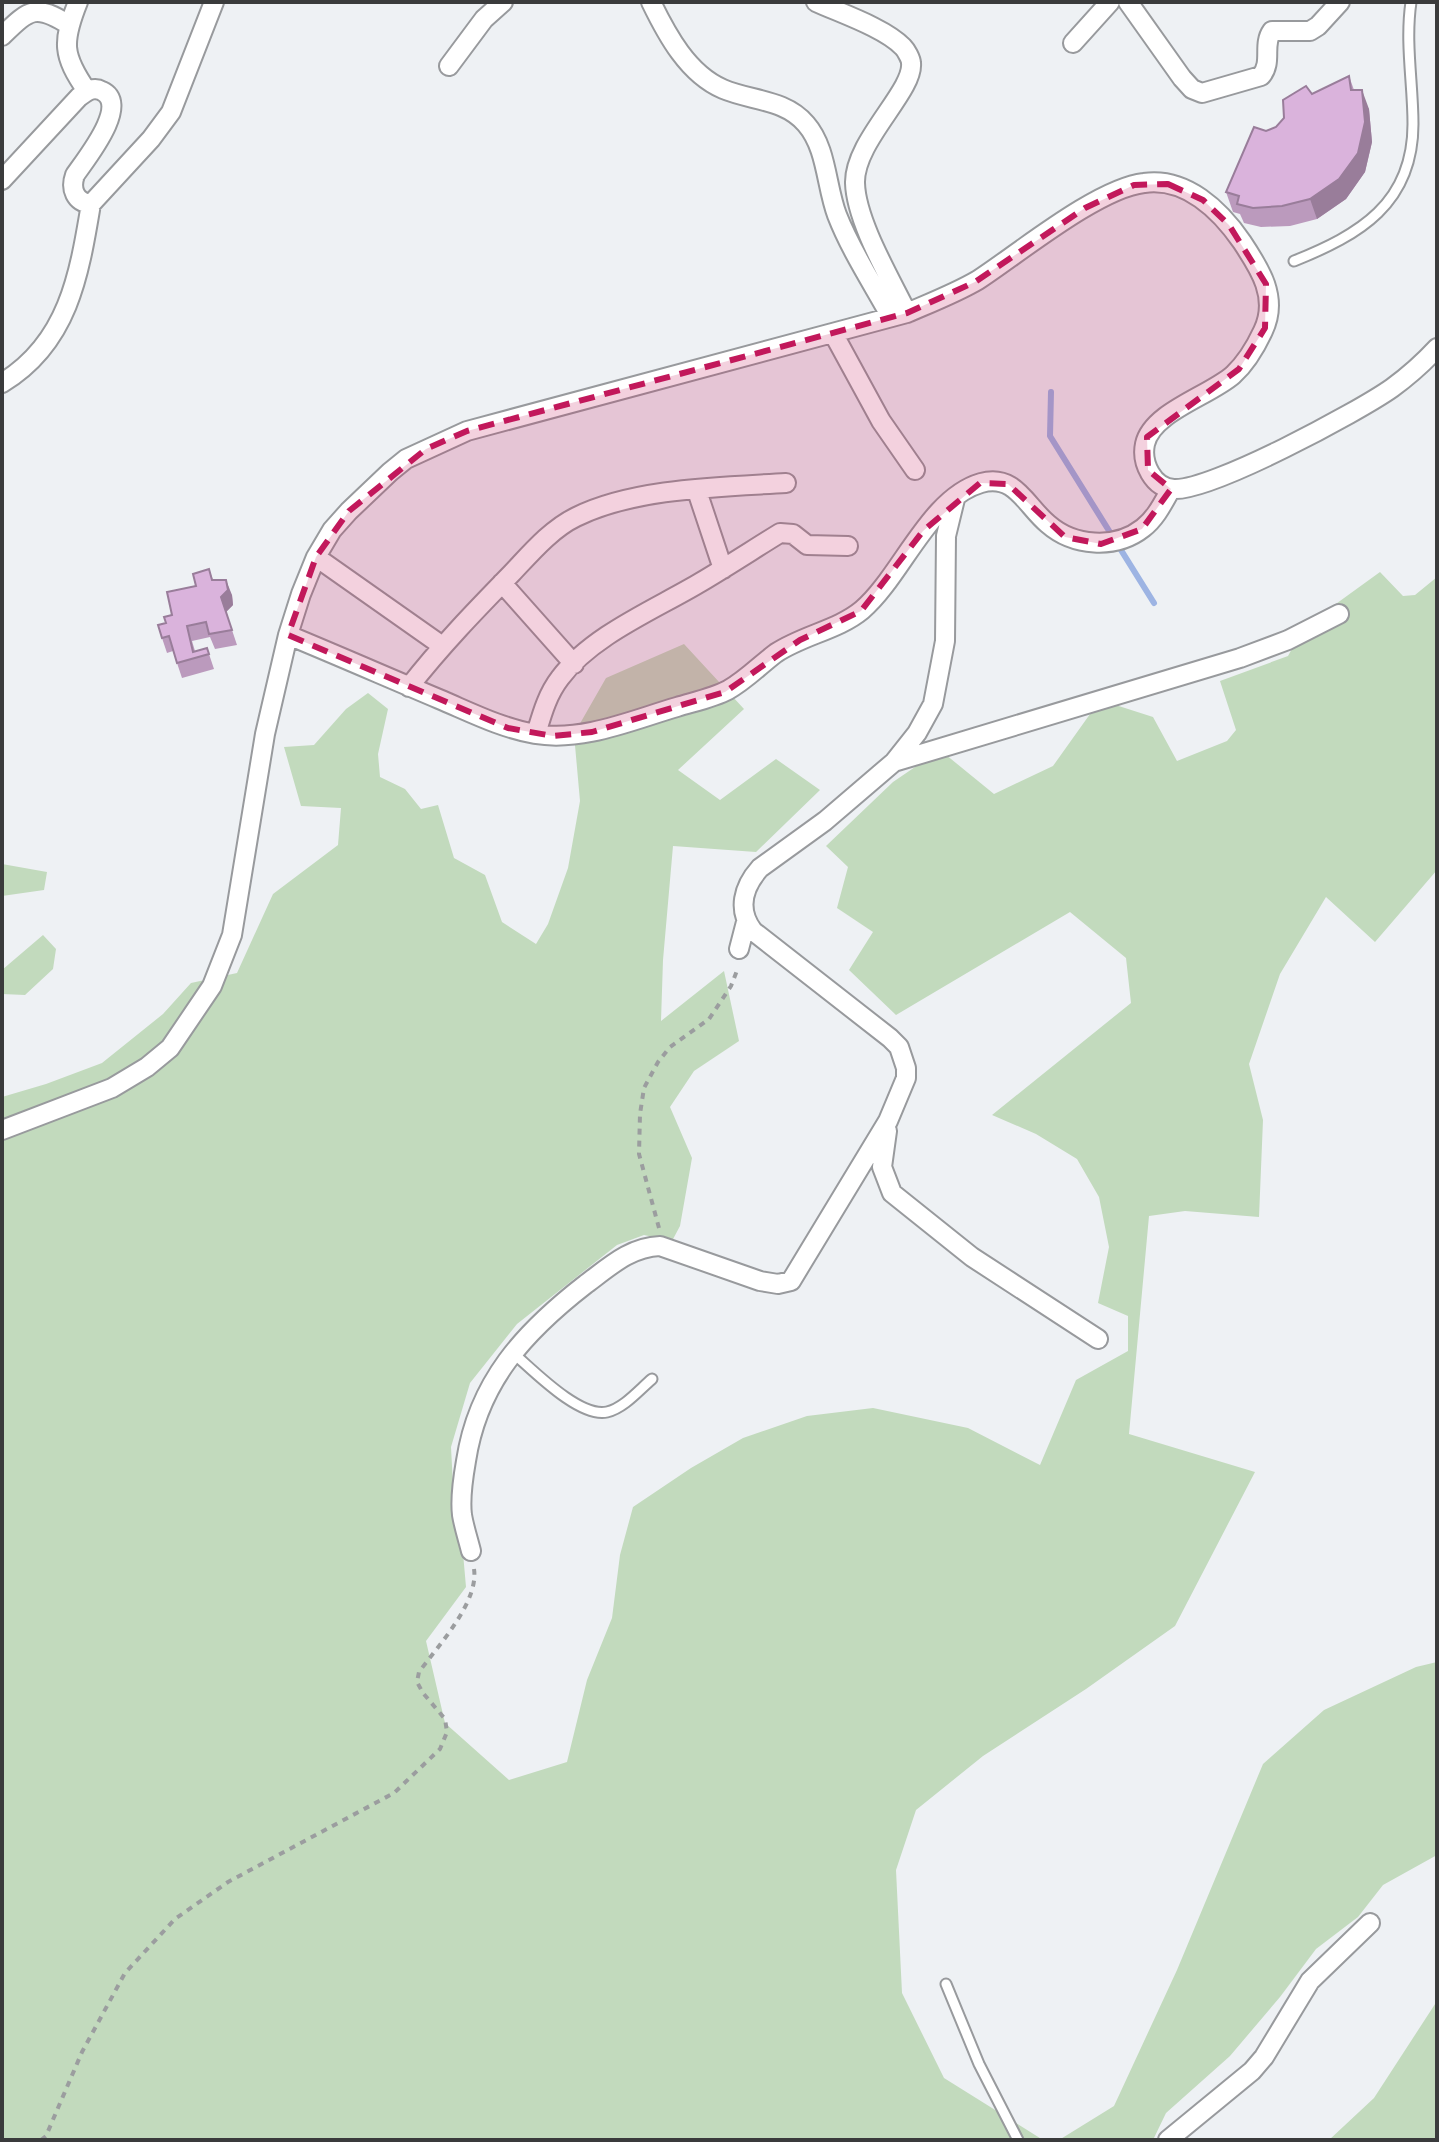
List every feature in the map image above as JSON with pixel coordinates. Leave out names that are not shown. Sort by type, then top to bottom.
[{"type":"street","points":[[78,2],[69,25],[66,49],[71,68],[87,91]]},
{"type":"street","points":[[2,383],[24,370],[46,345],[63,317],[82,259],[91,204],[143,149],[171,112],[214,2]]},
{"type":"street","points":[[449,66],[484,19],[503,2]]},
{"type":"street","points":[[651,2],[664,29],[685,59],[708,82],[726,91],[768,101],[789,110],[806,123],[816,139],[836,215],[899,315]]},
{"type":"street","points":[[816,2],[884,34],[904,47],[911,62],[908,77],[870,138],[855,180],[858,206],[899,315]]},
{"type":"street","points":[[1073,43],[1110,2]]},
{"type":"street","points":[[1128,2],[1182,78],[1192,89],[1202,93],[1261,76],[1268,63],[1267,40],[1272,31],[1310,31],[1340,2]]},
{"type":"street","points":[[2,36],[24,15],[36,10],[50,13],[69,25]]},
{"type":"street","points":[[2,180],[87,91],[101,90],[107,94],[111,104],[106,131],[72,182],[78,198],[91,204]]},
{"type":"street","points":[[2,1130],[112,1088],[147,1067],[170,1048],[212,986],[232,935],[265,734],[301,594],[316,557],[332,530],[406,459],[467,431],[899,315],[975,282],[1085,208],[1144,182],[1168,184],[1192,193],[1222,216],[1241,240],[1266,284],[1270,305],[1265,328],[1239,369],[1214,389],[1167,416],[1147,437],[1144,450],[1153,479],[1171,489],[1207,482],[1343,417],[1393,387],[1437,348]]},
{"type":"street","points":[[833,333],[881,421],[915,470]]},
{"type":"street","points":[[288,635],[508,728],[553,736],[592,732],[725,692],[755,673],[775,654],[861,611],[923,531],[955,499],[980,483],[997,481],[1008,484],[1046,523],[1065,537],[1101,544],[1122,539],[1142,529],[1157,514],[1171,489]]},
{"type":"street","points":[[409,687],[441,645],[537,547],[573,518],[607,505],[649,495],[786,483]]},
{"type":"street","points":[[697,491],[723,569]]},
{"type":"street","points":[[739,949],[746,922],[743,903],[751,878],[760,868],[835,813],[894,762],[917,733],[933,704],[945,641],[947,529],[955,499]]},
{"type":"street","points":[[536,734],[545,703],[560,677],[621,627],[780,533],[793,534],[807,545],[848,546]]},
{"type":"street","points":[[316,557],[441,645]]},
{"type":"street","points":[[502,583],[574,664]]},
{"type":"street","points":[[894,762],[1240,658],[1288,640],[1339,614]]},
{"type":"street","points":[[471,1551],[462,1513],[469,1439],[487,1389],[513,1353],[551,1311],[634,1250],[660,1246],[760,1281],[778,1284],[791,1281],[888,1121],[906,1078],[899,1047],[771,947],[746,922]]},
{"type":"street","points":[[888,1121],[882,1167],[892,1193],[972,1257],[1098,1339]]},
{"type":"street","points":[[1168,2140],[1252,2071],[1264,2057],[1310,1981],[1370,1923]]},
{"type":"lane","points":[[1294,261],[1361,228],[1392,197],[1408,159],[1413,126],[1407,44],[1411,2]]},
{"type":"lane","points":[[513,1353],[587,1410],[606,1412],[622,1405],[652,1379]]},
{"type":"lane","points":[[946,1984],[979,2064],[1018,2140]]},
{"type":"path","points":[[660,1246],[658,1221],[639,1154],[644,1088],[670,1047],[709,1019],[731,986],[739,967],[739,949]]},
{"type":"path","points":[[41,2140],[46,2136],[82,2052],[125,1973],[175,1919],[228,1882],[394,1793],[440,1749],[447,1732],[445,1719],[417,1682],[419,1672],[467,1605],[476,1580],[471,1551]]},
{"type":"highlighted area","points":[[1168,184],[1203,200],[1229,225],[1266,284],[1265,328],[1239,369],[1147,437],[1148,470],[1171,489],[1142,529],[1101,544],[1065,537],[1008,484],[980,483],[923,531],[861,611],[800,640],[725,692],[592,732],[553,736],[508,728],[288,635],[316,557],[349,511],[426,449],[467,431],[907,313],[975,282],[1085,208],[1134,185]]},
{"type":"green space","points":[[1380,572],[1403,596],[1415,595],[1437,577],[1437,870],[1375,942],[1326,897],[1280,974],[1249,1064],[1263,1120],[1259,1217],[1185,1211],[1149,1216],[1129,1434],[1255,1472],[1175,1626],[983,1756],[916,1810],[896,1870],[902,1993],[944,2078],[1043,2140],[2,2140],[2,1097],[102,1063],[163,1014],[191,983],[237,973],[273,894],[338,845],[341,808],[301,806],[284,747],[314,745],[346,709],[368,693],[388,709],[378,754],[380,777],[405,789],[421,809],[438,805],[454,858],[485,875],[502,922],[536,944],[548,924],[568,868],[580,801],[574,734],[606,678],[684,644],[744,709],[678,770],[720,800],[776,759],[820,790],[756,852],[673,846],[661,1021],[724,971],[739,1041],[694,1071],[670,1107],[692,1158],[680,1226],[672,1241],[644,1235],[617,1245],[517,1324],[470,1383],[451,1447],[455,1524],[463,1553],[466,1587],[426,1641],[445,1723],[509,1780],[567,1762],[587,1680],[612,1618],[620,1555],[633,1507],[743,1438],[807,1416],[873,1408],[968,1428],[1040,1465],[1076,1380],[1128,1351],[1128,1316],[1098,1303],[1109,1247],[1099,1197],[1077,1159],[1036,1134],[992,1115],[1131,1003],[1126,958],[1070,912],[896,1015],[849,970],[873,932],[837,908],[848,867],[826,846],[893,782],[940,750],[994,794],[1053,766],[1100,700],[1153,717],[1177,761],[1227,741],[1236,730],[1220,681],[1288,656],[1304,627]]},
{"type":"green space","points":[[2,864],[47,872],[44,890],[2,896]]},
{"type":"green space","points":[[43,935],[56,949],[53,969],[25,995],[2,994],[2,970]]},
{"type":"green space","points":[[1437,1662],[1437,1855],[1383,1885],[1358,1917],[1316,1949],[1230,2056],[1166,2113],[1153,2140],[1059,2140],[1114,2106],[1177,1970],[1263,1764],[1324,1710],[1416,1667]]},
{"type":"green space","points":[[1437,2001],[1437,2140],[1329,2140],[1374,2098]]},
{"type":"building","points":[[1349,76],[1351,90],[1362,90],[1365,122],[1358,153],[1339,179],[1310,199],[1282,206],[1253,208],[1237,204],[1239,196],[1226,192],[1254,127],[1266,131],[1276,127],[1284,118],[1283,100],[1306,86],[1312,94]]},
{"type":"building","points":[[209,569],[212,580],[226,580],[228,590],[221,597],[232,630],[209,634],[206,622],[187,626],[193,652],[207,648],[209,654],[177,663],[169,636],[162,638],[158,625],[166,623],[164,617],[172,615],[167,592],[196,586],[193,574]]},
{"type":"waterway","points":[[1051,392],[1050,436],[1154,603]]}]
